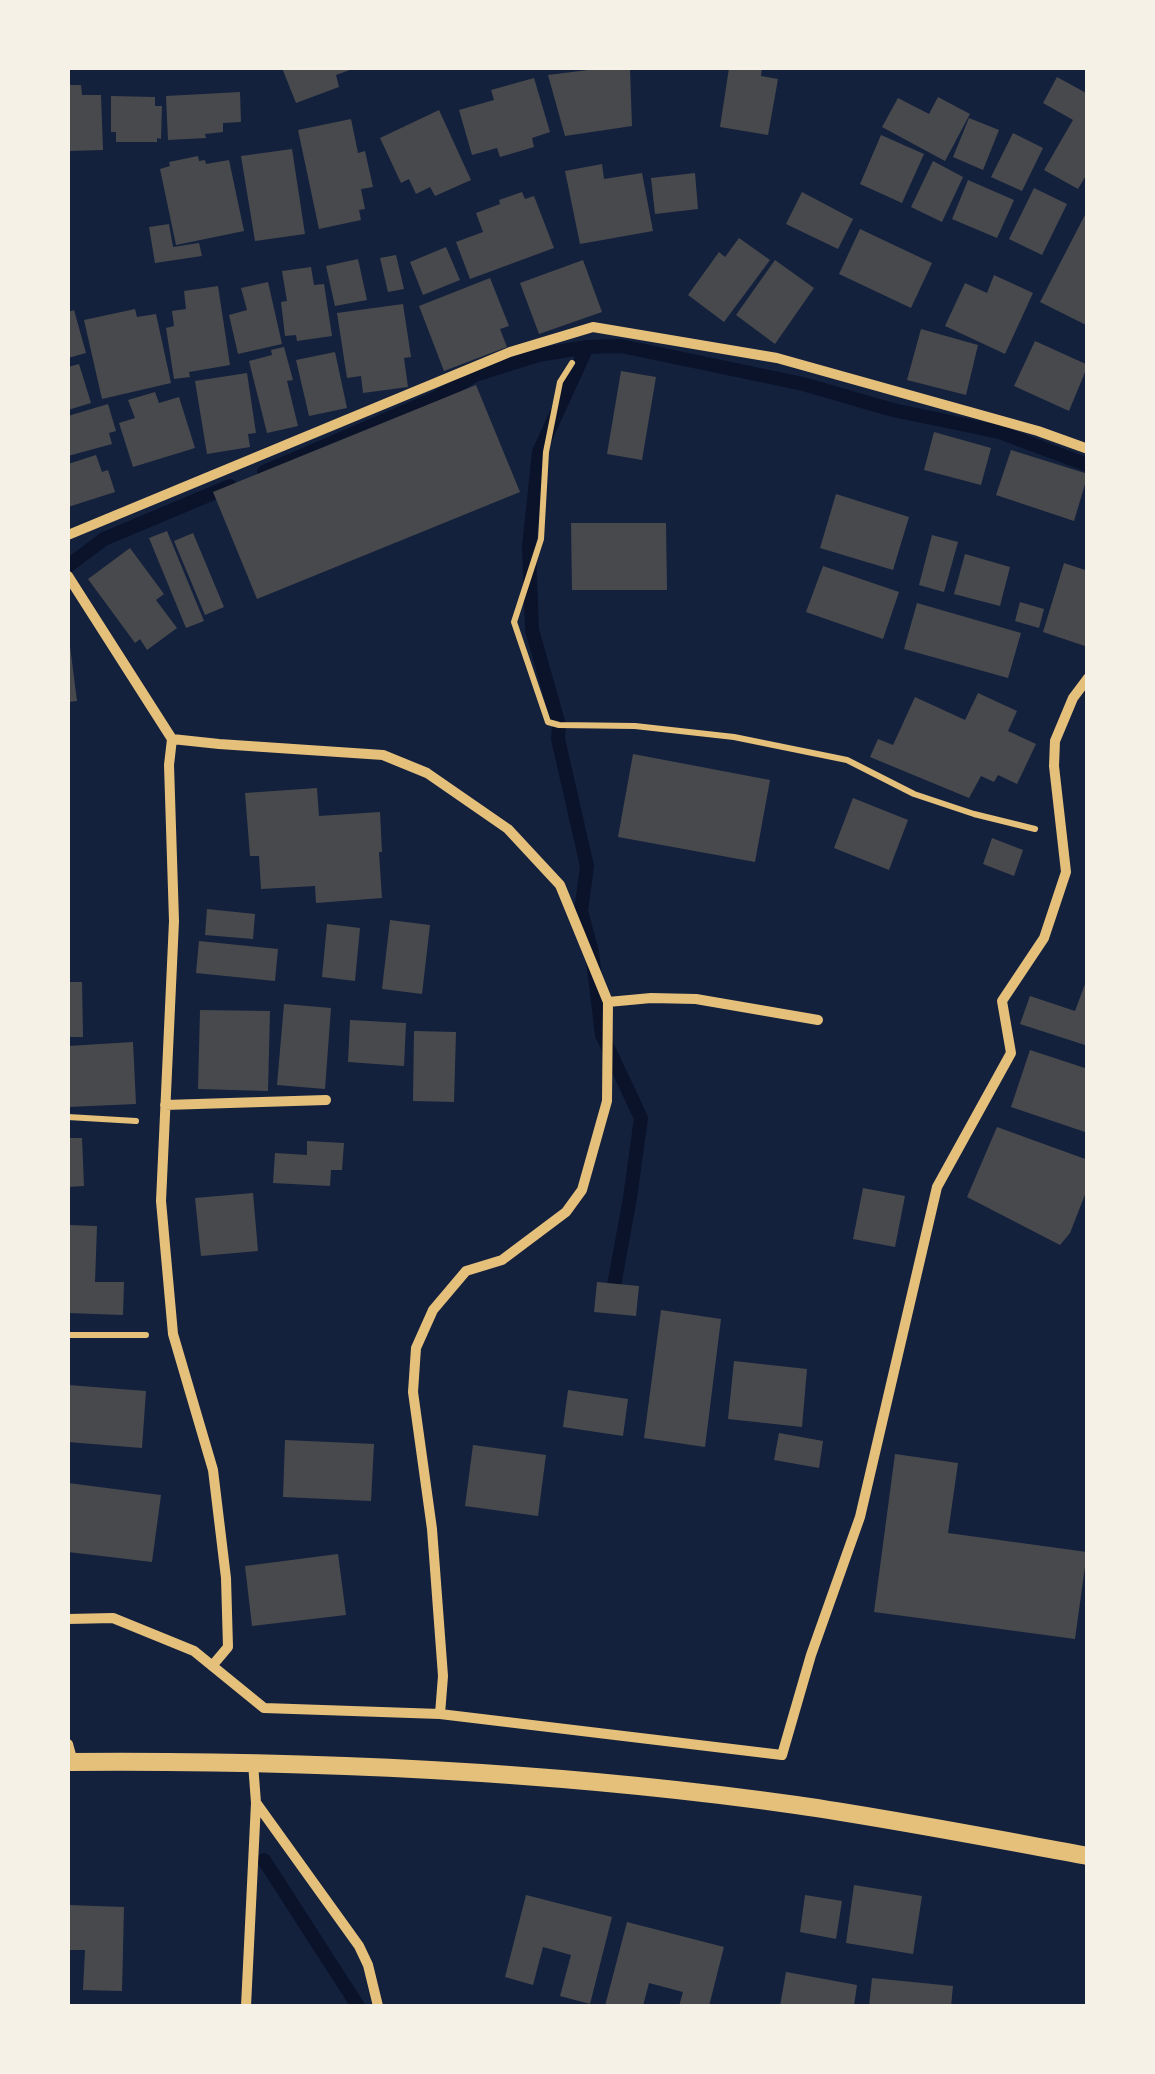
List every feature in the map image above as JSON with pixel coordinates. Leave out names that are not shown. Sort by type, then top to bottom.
[{"type":"street","points":[[68,535],[510,352],[593,327],[777,358],[1088,449]]},
{"type":"street","points":[[68,576],[172,738],[169,766],[174,921],[161,1201],[172,1334],[212,1470],[226,1578],[228,1646],[212,1666]]},
{"type":"street","points":[[68,1618],[113,1618],[194,1651],[264,1708],[440,1714],[782,1755],[810,1655],[860,1517],[938,1187],[1011,1052],[1002,1001],[1044,938],[1066,872],[1054,766],[1055,742],[1073,698],[1088,678]]},
{"type":"street","points":[[172,738],[383,755],[427,772],[508,829],[560,885],[608,1002],[607,1101],[582,1190],[566,1212],[502,1260],[466,1270],[433,1310],[416,1348],[413,1392],[432,1528],[444,1676],[440,1714]]},
{"type":"street","points":[[608,1002],[696,999],[818,1020]]},
{"type":"street","points":[[164,1105],[326,1100]]},
{"type":"street","points":[[70,1756],[464,1772],[630,1785],[796,1805],[1088,1856]]},
{"type":"street","points":[[246,2006],[256,1803],[253,1763]]},
{"type":"street","points":[[256,1803],[359,1946],[378,2006]]},
{"type":"path","points":[[593,327],[560,382],[546,452],[541,539],[514,622],[548,722],[635,726],[734,737],[847,760],[914,794],[1062,836]]},
{"type":"path","points":[[68,1117],[164,1122]]},
{"type":"path","points":[[68,1335],[172,1334]]},
{"type":"building","points":[[282,68],[355,68],[336,75],[339,87],[296,103]]},
{"type":"building","points":[[587,68],[630,68],[632,126],[565,136],[548,75]]},
{"type":"building","points":[[729,68],[762,68],[761,76],[778,79],[768,135],[720,127]]},
{"type":"building","points":[[1057,77],[1088,94],[1088,172],[1078,189],[1044,170],[1073,120],[1043,103]]},
{"type":"building","points":[[534,78],[550,132],[532,138],[534,147],[500,157],[497,148],[472,155],[459,110],[494,100],[491,90]]},
{"type":"building","points":[[68,85],[81,85],[82,95],[101,95],[103,150],[68,151]]},
{"type":"building","points":[[240,92],[241,122],[223,123],[223,132],[205,134],[206,138],[168,140],[166,96]]},
{"type":"building","points":[[111,96],[155,97],[155,106],[162,106],[161,139],[116,142],[116,132],[111,132]]},
{"type":"building","points":[[938,97],[970,114],[945,161],[882,127],[898,98],[929,114]]},
{"type":"building","points":[[439,110],[471,180],[435,196],[430,187],[416,194],[409,179],[401,183],[380,138]]},
{"type":"building","points":[[969,118],[999,130],[983,170],[953,157]]},
{"type":"building","points":[[351,119],[358,153],[365,151],[373,187],[361,189],[365,209],[359,210],[361,220],[319,229],[298,130]]},
{"type":"building","points":[[1013,133],[1043,148],[1022,191],[991,177]]},
{"type":"building","points":[[881,135],[924,154],[902,203],[860,184]]},
{"type":"building","points":[[292,149],[305,234],[255,241],[241,156]]},
{"type":"building","points":[[198,156],[206,164],[229,160],[244,231],[176,245],[160,169],[170,166],[169,162]]},
{"type":"building","points":[[933,161],[963,177],[942,222],[911,207]]},
{"type":"building","points":[[602,164],[604,179],[642,173],[653,231],[580,244],[565,171]]},
{"type":"building","points":[[695,173],[698,209],[655,214],[651,178]]},
{"type":"building","points":[[968,180],[1014,200],[997,238],[952,219]]},
{"type":"building","points":[[1034,188],[1067,204],[1042,255],[1009,239]]},
{"type":"building","points":[[522,192],[525,199],[534,196],[554,248],[470,279],[456,242],[483,232],[476,213]]},
{"type":"building","points":[[802,192],[853,219],[838,249],[786,224]]},
{"type":"building","points":[[1088,209],[1088,326],[1040,302]]},
{"type":"building","points":[[169,224],[173,247],[199,243],[202,256],[155,263],[149,227]]},
{"type":"building","points":[[860,229],[932,263],[911,308],[839,274]]},
{"type":"building","points":[[739,238],[770,260],[724,322],[688,295],[719,252],[725,257]]},
{"type":"building","points":[[446,247],[460,280],[423,295],[410,262]]},
{"type":"building","points":[[396,255],[404,289],[388,292],[380,258]]},
{"type":"building","points":[[358,259],[367,300],[335,306],[326,266]]},
{"type":"building","points":[[583,260],[602,312],[539,334],[520,283]]},
{"type":"building","points":[[775,260],[814,288],[775,344],[736,315]]},
{"type":"building","points":[[311,267],[314,285],[324,284],[332,336],[297,341],[296,335],[285,336],[281,302],[287,301],[282,271]]},
{"type":"building","points":[[994,275],[1033,293],[1005,354],[945,326],[965,283],[987,293]]},
{"type":"building","points":[[490,278],[509,326],[500,329],[507,347],[444,371],[419,306]]},
{"type":"building","points":[[268,282],[282,344],[238,354],[229,315],[247,310],[241,288]]},
{"type":"building","points":[[218,286],[230,365],[189,372],[190,377],[174,379],[166,328],[174,326],[172,311],[186,309],[184,291]]},
{"type":"building","points":[[403,304],[411,357],[404,358],[408,387],[363,393],[361,376],[347,378],[337,313]]},
{"type":"building","points":[[135,309],[137,317],[156,314],[171,383],[102,399],[84,320]]},
{"type":"building","points":[[74,310],[86,353],[68,358],[68,312]]},
{"type":"building","points":[[921,329],[978,345],[966,395],[907,380]]},
{"type":"building","points":[[1035,341],[1088,365],[1069,411],[1014,386]]},
{"type":"building","points":[[284,347],[293,380],[287,381],[298,426],[267,433],[249,361]]},
{"type":"building","points":[[335,352],[347,408],[309,416],[296,360]]},
{"type":"building","points":[[79,364],[91,403],[68,410],[68,367]]},
{"type":"building","points":[[621,371],[656,377],[642,460],[607,454]]},
{"type":"building","points":[[247,373],[256,433],[248,434],[250,447],[207,454],[195,381]]},
{"type":"building","points":[[476,385],[520,492],[257,599],[213,492]]},
{"type":"building","points":[[155,392],[159,403],[179,397],[195,448],[133,467],[119,423],[135,418],[128,400]]},
{"type":"building","points":[[108,404],[116,431],[109,433],[112,444],[68,456],[68,416]]},
{"type":"building","points":[[934,432],[991,448],[981,485],[924,470]]},
{"type":"building","points":[[1011,450],[1088,474],[1074,521],[996,495]]},
{"type":"building","points":[[96,455],[102,472],[108,470],[115,492],[68,507],[68,464]]},
{"type":"building","points":[[836,494],[909,517],[893,570],[820,548]]},
{"type":"building","points":[[571,523],[666,523],[667,590],[572,590]]},
{"type":"building","points":[[167,531],[204,621],[186,628],[149,538]]},
{"type":"building","points":[[193,533],[224,607],[205,615],[174,541]]},
{"type":"building","points":[[932,535],[958,542],[944,592],[919,585]]},
{"type":"building","points":[[130,548],[164,594],[156,600],[177,628],[147,650],[140,639],[135,643],[88,579]]},
{"type":"building","points":[[965,554],[1010,567],[1000,606],[954,594]]},
{"type":"building","points":[[1064,563],[1088,571],[1088,647],[1043,632]]},
{"type":"building","points":[[823,566],[899,592],[883,639],[806,612]]},
{"type":"building","points":[[1020,602],[1044,609],[1039,628],[1015,621]]},
{"type":"building","points":[[917,603],[1021,633],[1008,678],[904,649]]},
{"type":"building","points":[[68,646],[77,701],[68,702]]},
{"type":"building","points":[[978,693],[1017,711],[1008,731],[1036,744],[1017,784],[998,775],[994,782],[981,776],[969,798],[870,757],[878,739],[893,745],[915,697],[965,720]]},
{"type":"building","points":[[633,754],[770,780],[755,862],[618,837]]},
{"type":"building","points":[[317,788],[319,816],[380,812],[382,898],[316,903],[315,886],[261,889],[259,856],[250,856],[245,793]]},
{"type":"building","points":[[853,798],[908,820],[889,870],[834,848]]},
{"type":"building","points":[[992,838],[1023,850],[1014,876],[983,864]]},
{"type":"building","points":[[207,909],[255,914],[253,939],[205,935]]},
{"type":"building","points":[[390,920],[430,925],[422,994],[382,989]]},
{"type":"building","points":[[327,924],[360,928],[355,981],[322,977]]},
{"type":"building","points":[[199,941],[278,949],[275,981],[196,973]]},
{"type":"building","points":[[1088,976],[1088,1046],[1020,1024],[1030,996],[1075,1011]]},
{"type":"building","points":[[68,982],[82,982],[83,1037],[68,1037]]},
{"type":"building","points":[[284,1004],[331,1008],[325,1089],[277,1085]]},
{"type":"building","points":[[200,1010],[270,1011],[268,1091],[198,1089]]},
{"type":"building","points":[[350,1020],[406,1023],[404,1066],[348,1062]]},
{"type":"building","points":[[414,1031],[456,1032],[454,1102],[413,1101]]},
{"type":"building","points":[[133,1042],[136,1104],[68,1107],[68,1046]]},
{"type":"building","points":[[1030,1050],[1088,1069],[1088,1133],[1011,1107]]},
{"type":"building","points":[[997,1127],[1088,1160],[1088,1187],[1070,1233],[1060,1245],[967,1197]]},
{"type":"building","points":[[68,1138],[82,1138],[84,1186],[68,1187]]},
{"type":"building","points":[[307,1141],[344,1143],[342,1170],[331,1170],[330,1186],[273,1183],[275,1153],[307,1155]]},
{"type":"building","points":[[863,1188],[905,1196],[895,1247],[853,1239]]},
{"type":"building","points":[[253,1193],[258,1251],[201,1256],[195,1198]]},
{"type":"building","points":[[68,1225],[97,1226],[95,1282],[124,1282],[123,1315],[68,1313]]},
{"type":"building","points":[[597,1282],[639,1286],[636,1316],[594,1312]]},
{"type":"building","points":[[661,1310],[721,1319],[705,1447],[644,1438]]},
{"type":"building","points":[[734,1361],[807,1369],[802,1427],[728,1419]]},
{"type":"building","points":[[68,1385],[146,1391],[142,1448],[68,1442]]},
{"type":"building","points":[[568,1390],[628,1399],[623,1436],[563,1427]]},
{"type":"building","points":[[779,1433],[823,1441],[819,1468],[774,1460]]},
{"type":"building","points":[[285,1440],[374,1444],[371,1501],[283,1497]]},
{"type":"building","points":[[473,1445],[546,1455],[538,1516],[465,1506]]},
{"type":"building","points":[[895,1454],[958,1463],[948,1533],[1087,1552],[1075,1639],[874,1612]]},
{"type":"building","points":[[68,1483],[161,1495],[152,1562],[68,1552]]},
{"type":"building","points":[[338,1554],[346,1615],[252,1626],[245,1566]]},
{"type":"building","points":[[854,1885],[922,1896],[913,1954],[846,1943]]},
{"type":"building","points":[[526,1895],[612,1917],[590,2004],[560,1996],[571,1955],[543,1947],[533,1985],[505,1977]]},
{"type":"building","points":[[805,1895],[842,1901],[836,1939],[800,1932]]},
{"type":"building","points":[[68,1905],[124,1907],[122,1991],[83,1990],[85,1950],[68,1950]]},
{"type":"building","points":[[627,1922],[724,1947],[709,2006],[679,2006],[683,1992],[649,1983],[643,2006],[605,2006]]},
{"type":"building","points":[[786,1972],[857,1985],[854,2006],[780,2006]]},
{"type":"building","points":[[872,1978],[953,1986],[951,2006],[869,2006]]},
{"type":"waterway","points":[[264,472],[434,399],[475,375],[538,355],[621,346],[803,384],[893,410],[999,432],[1088,465]]},
{"type":"waterway","points":[[587,347],[539,452],[529,547],[532,630],[559,725],[558,739],[587,866],[581,911],[592,952],[602,1035],[641,1118],[611,1302]]},
{"type":"waterway","points":[[68,566],[104,539],[230,486]]},
{"type":"waterway","points":[[264,1860],[358,2006]]}]
